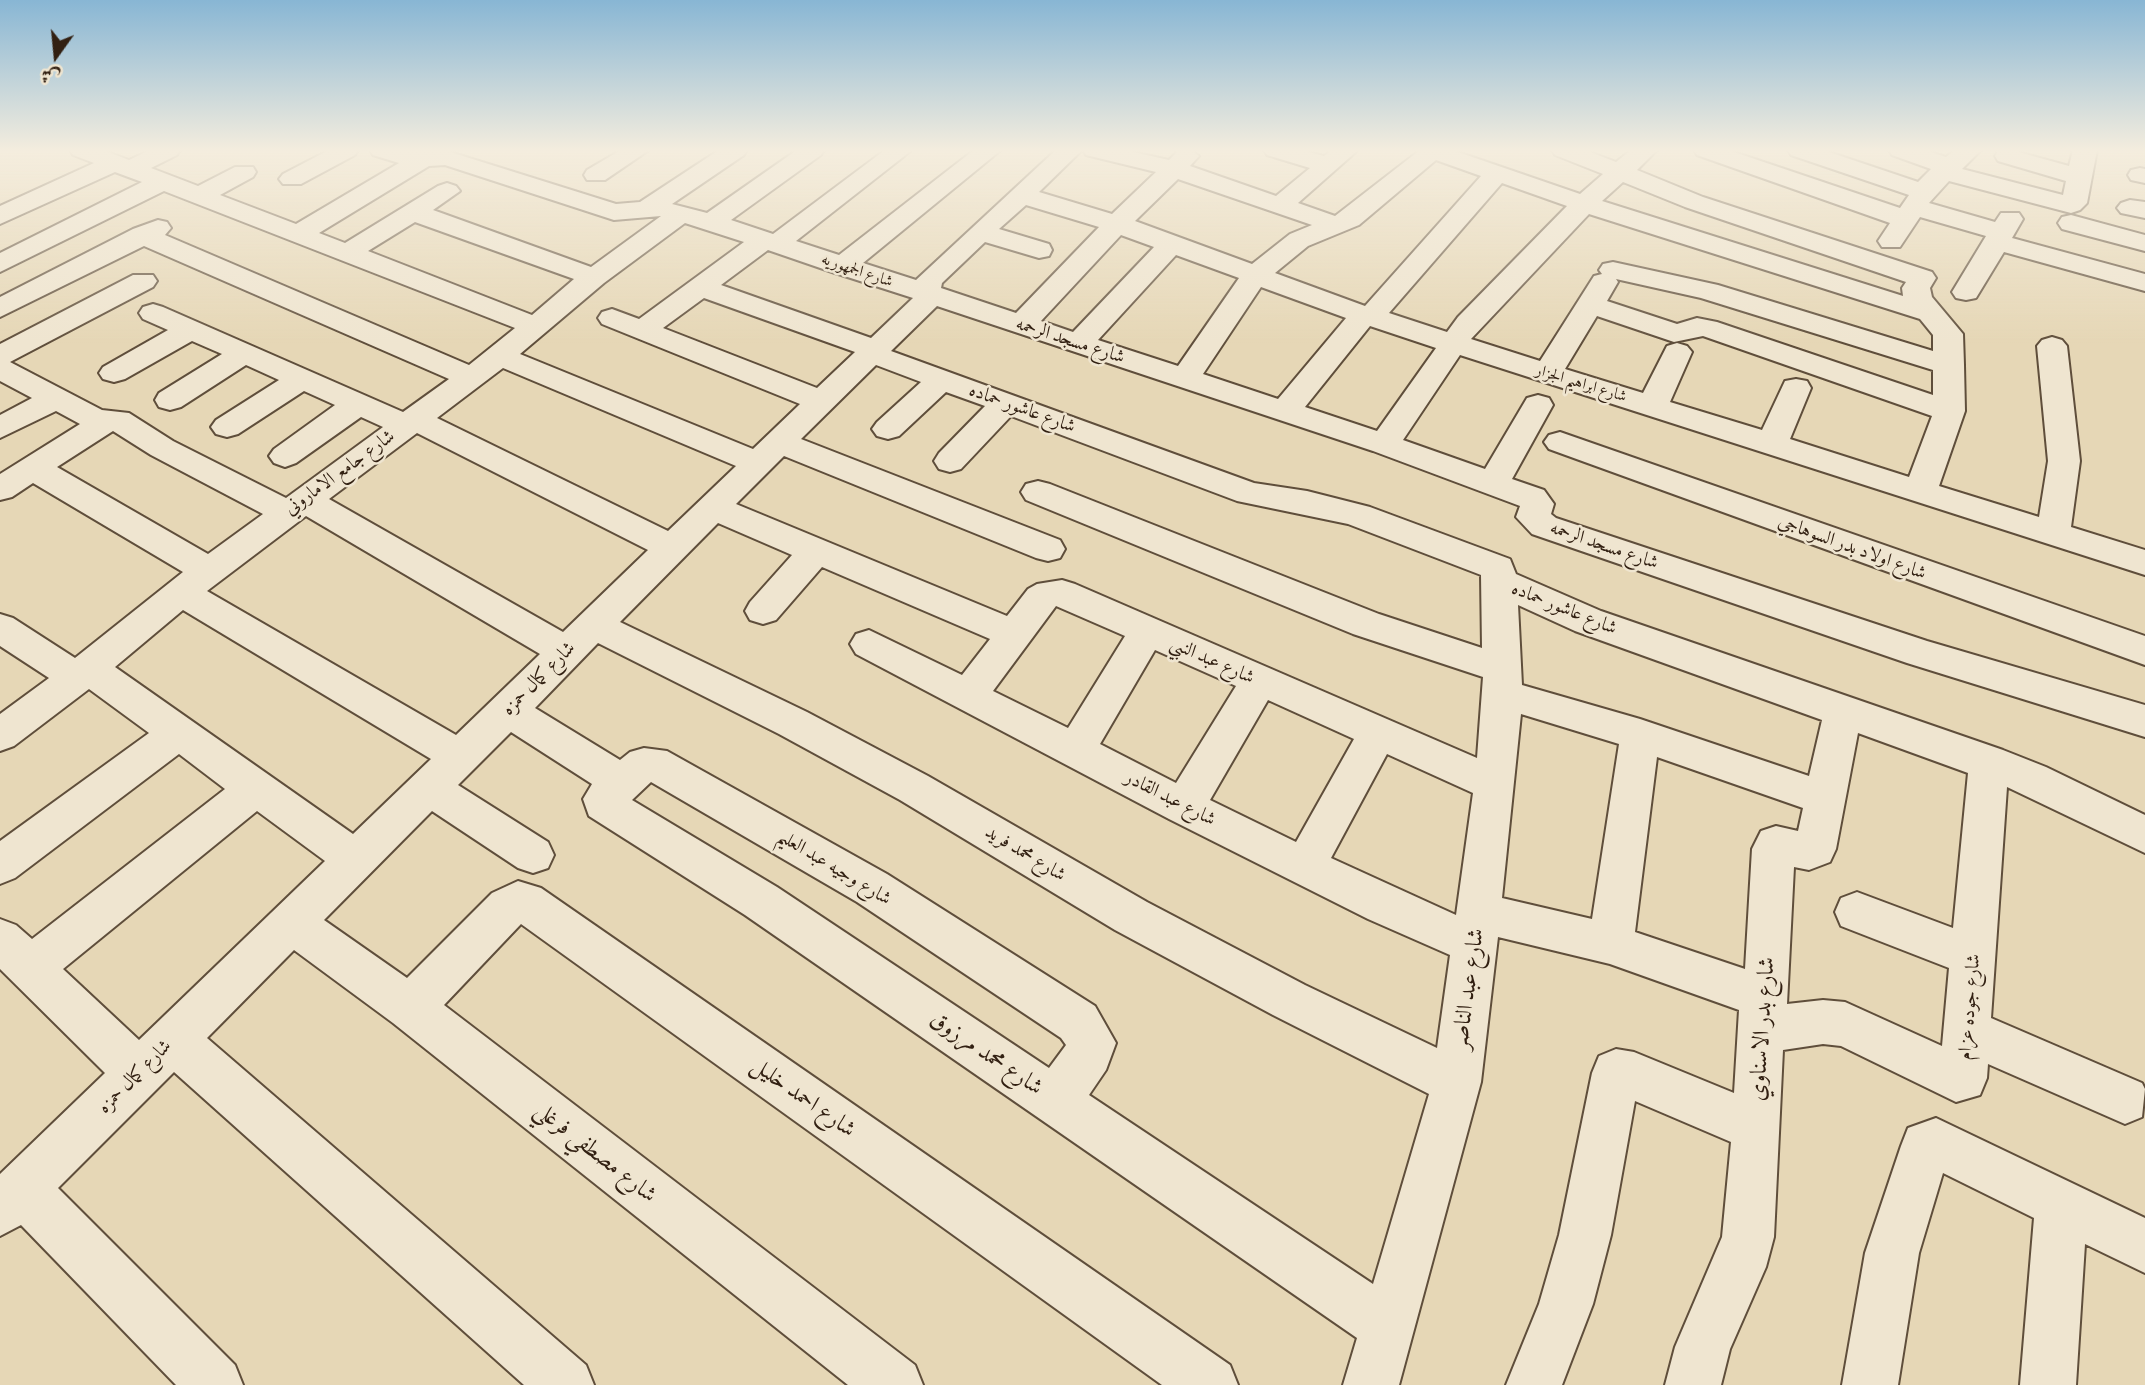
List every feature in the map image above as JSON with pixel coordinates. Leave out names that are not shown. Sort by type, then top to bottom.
[{"type":"street","points":[[0,264],[98,215]]},
{"type":"street","points":[[249,215],[533,325]]},
{"type":"street","points":[[299,233],[330,215]]},
{"type":"street","points":[[348,252],[410,215]]},
{"type":"street","points":[[421,215],[594,276]]},
{"type":"street","name":"شارع الجمهوريه","points":[[680,215],[929,295]]},
{"type":"street","name":"شارع جامع الاماروني","points":[[0,734],[82,673],[195,581],[500,356],[533,325],[594,276],[702,215]]},
{"type":"street","points":[[642,330],[700,287],[809,215]]},
{"type":"street","points":[[842,266],[907,215]]},
{"type":"street","name":"شارع كمال حمزه","points":[[11,1200],[672,547],[872,351],[924,304],[929,295],[927,282],[1000,215]]},
{"type":"street","name":"شارع ابراهيم الجزار","points":[[1086,215],[1452,344],[2145,563]]},
{"type":"street","points":[[1021,325],[1127,215]]},
{"type":"street","points":[[1308,215],[1339,226]]},
{"type":"street","points":[[1184,379],[1255,275],[1299,240],[1339,226],[1353,215]]},
{"type":"street","points":[[1284,412],[1367,316],[1462,215]]},
{"type":"street","points":[[1384,444],[1452,344],[1574,215]]},
{"type":"street","points":[[1617,215],[1926,312]]},
{"type":"street","points":[[1732,215],[1922,278],[1916,288],[1917,299],[1948,334],[1949,411],[1920,493]]},
{"type":"street","points":[[1876,263],[1908,215]]},
{"type":"street","points":[[1948,215],[2004,229],[2145,283]]},
{"type":"street","points":[[2068,215],[2145,243]]},
{"type":"street","points":[[1547,373],[1589,304],[1648,226]]},
{"type":"street","points":[[1966,292],[2004,229]]},
{"type":"street","points":[[0,308],[150,232],[471,377]]},
{"type":"street","points":[[981,232],[1040,250]]},
{"type":"street","points":[[1078,345],[1172,244]]},
{"type":"street","points":[[1613,270],[1708,291],[1949,365]]},
{"type":"street","points":[[0,356],[143,282]]},
{"type":"street","name":"شارع عاشور حماده","points":[[700,287],[1249,493],[1307,502],[1383,523],[1491,563],[1498,568],[1500,582],[1588,621],[1989,762],[2032,779],[2145,835]]},
{"type":"street","name":"شارع مسجد الرحمه","points":[[929,295],[1384,444],[1493,483],[1536,500],[1533,517],[1544,526],[1920,653],[2145,720]]},
{"type":"street","points":[[1589,304],[1674,333],[1686,333],[1697,327],[1707,328],[1949,411]]},
{"type":"street","points":[[153,313],[358,404],[410,422],[672,547]]},
{"type":"street","points":[[612,318],[821,401]]},
{"type":"street","points":[[114,373],[190,330]]},
{"type":"street","points":[[2052,346],[2064,461],[2053,534]]},
{"type":"street","points":[[1652,407],[1677,352]]},
{"type":"street","points":[[170,400],[243,354]]},
{"type":"street","points":[[500,356],[1048,550]]},
{"type":"street","name":"شارع محمد فريد","points":[[0,369],[55,399],[106,421],[120,421],[162,449],[295,506],[580,638],[793,723],[914,788],[1131,916],[1290,1000],[1457,1082]]},
{"type":"street","points":[[227,427],[302,379]]},
{"type":"street","points":[[888,429],[942,379]]},
{"type":"street","points":[[1772,445],[1796,388]]},
{"type":"street","points":[[0,428],[55,399]]},
{"type":"street","points":[[950,461],[1006,403]]},
{"type":"street","points":[[285,456],[358,404]]},
{"type":"street","points":[[1493,483],[1538,405]]},
{"type":"street","points":[[0,489],[106,421]]},
{"type":"street","name":"شارع اولاد بدر السوهاجي","points":[[1560,442],[2145,651]]},
{"type":"street","points":[[33,468],[195,581],[460,757]]},
{"type":"street","points":[[1038,492],[1640,735],[1824,798]]},
{"type":"street","points":[[713,508],[1014,634]]},
{"type":"street","points":[[763,611],[816,551]]},
{"type":"street","name":"شارع عبد الناصر","points":[[1371,1385],[1457,1082],[1495,784],[1503,681],[1500,582]]},
{"type":"street","name":"شارع عبد النبي","points":[[968,696],[1041,598],[1056,593],[1495,784]]},
{"type":"street","points":[[0,628],[82,673],[178,733],[356,860]]},
{"type":"street","points":[[1075,751],[1147,632]]},
{"type":"street","name":"شارع عبد القادر","points":[[869,644],[1184,807],[1384,905],[1478,929],[1611,944],[1690,974],[1762,1013]]},
{"type":"street","points":[[1184,807],[1259,682]]},
{"type":"street","points":[[507,710],[622,783]]},
{"type":"street","name":"شارع بدر الاسناوي","points":[[1693,1385],[1703,1347],[1745,1252],[1757,1129],[1773,849],[1776,844],[1810,852],[1815,849],[1843,712]]},
{"type":"street","points":[[0,865],[178,733]]},
{"type":"street","points":[[1305,866],[1378,733]]},
{"type":"street","points":[[1611,944],[1640,735]]},
{"type":"street","name":"شارع جوده عزام","points":[[1762,1013],[1845,1024],[1959,1079],[1964,1076],[1989,762]]},
{"type":"street","name":"شارع وجيه عبد العليم","points":[[622,783],[644,764],[655,764],[872,888],[1078,1022],[1093,1043],[1089,1054],[1055,1101]]},
{"type":"street","name":"شارع محمد مرزوق","points":[[622,783],[604,799],[603,804],[761,901],[1389,1327]]},
{"type":"street","points":[[429,787],[533,855]]},
{"type":"street","points":[[256,788],[15,953],[156,1057],[566,1385]]},
{"type":"street","name":"شارع احمد خليل","points":[[410,1007],[508,907],[518,901],[525,902],[1210,1385]]},
{"type":"street","points":[[1857,912],[1974,957]]},
{"type":"street","name":"شارع مصطفي فرغلي","points":[[292,923],[410,1007],[823,1332],[895,1385]]},
{"type":"street","points":[[1968,1031],[2125,1100]]},
{"type":"street","points":[[1534,1385],[1566,1304],[1582,1246],[1615,1073],[1634,1076],[1757,1129]]},
{"type":"street","points":[[1870,1385],[1892,1253],[1926,1146],[1936,1143],[2145,1246]]},
{"type":"street","points":[[11,1200],[215,1385]]},
{"type":"street","points":[[2048,1385],[2061,1204]]}]
